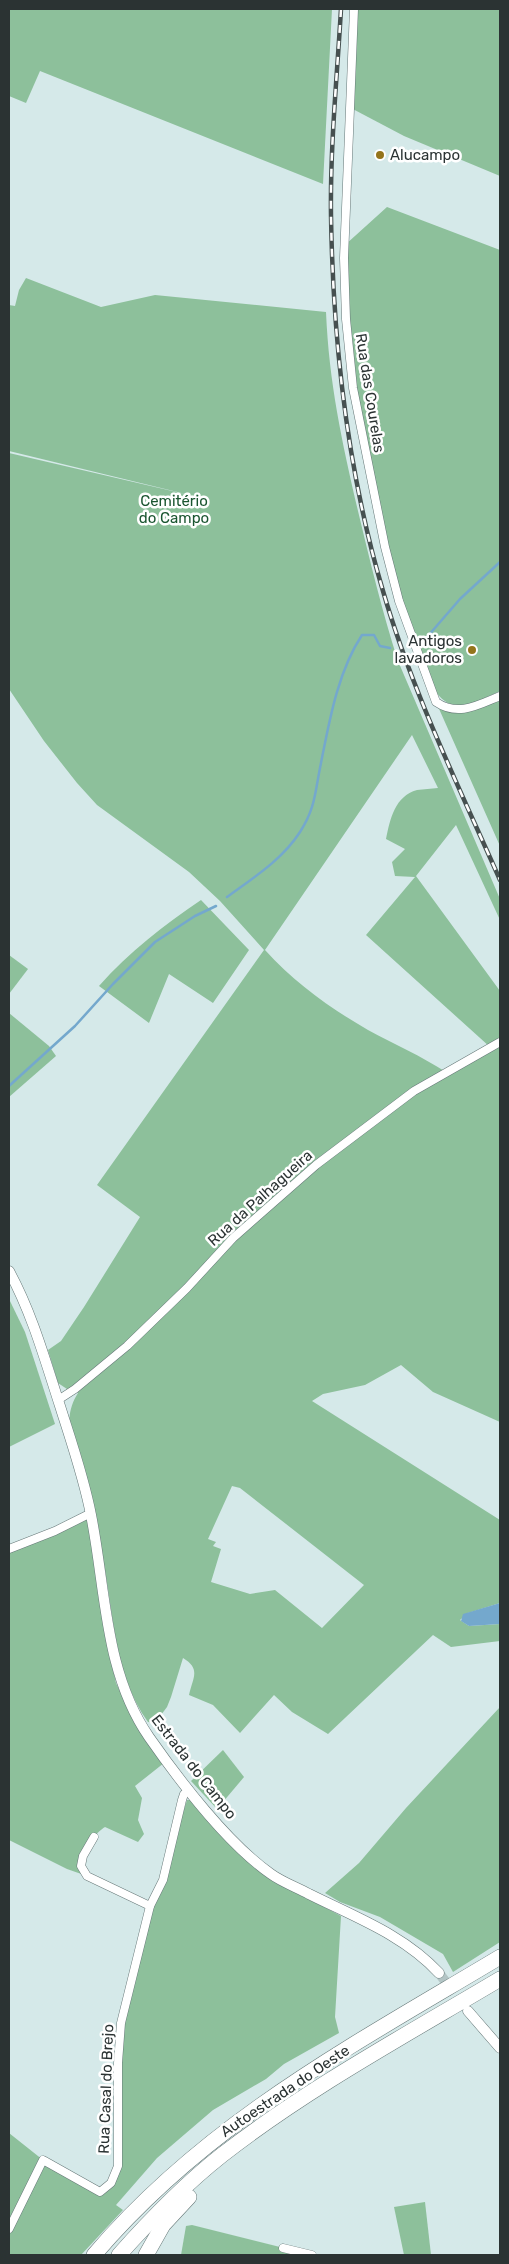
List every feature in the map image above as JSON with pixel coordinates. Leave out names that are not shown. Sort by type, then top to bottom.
[{"type":"highway","name":"Autoestrada do Oeste","points":[[94,2255],[158,2186],[249,2113],[330,2059],[500,1957]]},
{"type":"highway","name":"Autoestrada do Oeste","points":[[119,2255],[163,2208],[191,2182],[251,2133],[316,2089],[500,1979]]},
{"type":"highway","points":[[146,2255],[156,2236],[173,2212],[236,2154],[251,2133]]},
{"type":"street","name":"Rua das Courelas","points":[[354,9],[344,258],[346,319],[358,419],[399,602],[436,702],[446,709],[457,710],[475,706],[500,696]]},
{"type":"street","name":"Rua da Palhagueira","points":[[58,1400],[76,1389],[127,1346],[187,1288],[233,1238],[316,1165],[414,1091],[500,1042]]},
{"type":"street","name":"Estrada do Campo","points":[[9,1271],[26,1304],[79,1470],[91,1514],[114,1656],[123,1687],[148,1736],[189,1790],[235,1842],[271,1874],[381,1928],[412,1949],[439,1973]]},
{"type":"street","points":[[9,1549],[55,1531],[91,1514]]},
{"type":"street","name":"Rua Casal do Brejo","points":[[9,2229],[43,2160],[100,2192],[111,2183],[118,2166],[118,2063],[121,2023],[150,1906],[162,1884],[182,1800],[184,1794],[189,1790]]},
{"type":"street","points":[[94,1837],[83,1856],[81,1866],[88,1876],[150,1906]]},
{"type":"street","points":[[468,2011],[500,2048]]},
{"type":"street","points":[[283,2248],[312,2255]]},
{"type":"green space","points":[[9,9],[332,9],[323,184],[40,71],[26,103],[9,96]]},
{"type":"green space","points":[[354,9],[500,9],[500,176],[404,136],[349,107]]},
{"type":"green space","points":[[387,207],[500,250],[500,691],[467,705],[451,704],[443,700],[436,692],[399,601],[353,388],[345,245]]},
{"type":"green space","name":"Cemitério do Campo","points":[[26,278],[101,307],[155,295],[326,312],[333,388],[342,436],[381,605],[398,661],[500,899],[500,920],[456,825],[416,876],[500,991],[500,1422],[433,1392],[401,1365],[365,1385],[323,1394],[312,1401],[500,1520],[500,1603],[468,1613],[460,1620],[469,1626],[500,1624],[500,1641],[451,1647],[433,1635],[328,1734],[292,1712],[274,1695],[240,1733],[213,1705],[189,1695],[194,1678],[194,1670],[189,1662],[183,1658],[167,1707],[155,1723],[148,1722],[136,1703],[121,1662],[102,1555],[73,1442],[70,1413],[78,1393],[74,1387],[67,1389],[58,1383],[48,1350],[61,1341],[140,1217],[97,1185],[264,950],[220,901],[189,872],[97,805],[44,741],[9,689],[9,453],[198,497],[9,451],[9,305],[15,306],[19,290]],"holes":[[[412,735],[438,788],[417,790],[410,793],[403,797],[395,809],[386,839],[405,849],[392,862],[395,876],[415,877],[366,935],[490,1047],[446,1072],[340,1013],[301,984],[265,950]],[[302,1178],[196,1279],[233,1238]],[[232,1486],[240,1488],[364,1585],[322,1628],[275,1590],[250,1594],[211,1582],[221,1549],[213,1546],[216,1542],[208,1539]]]},
{"type":"green space","points":[[500,696],[500,846],[436,702],[457,710]]},
{"type":"green space","points":[[201,900],[249,950],[213,1003],[169,974],[149,1023],[99,986],[147,940]]},
{"type":"green space","points":[[9,955],[28,969],[9,994]]},
{"type":"green space","points":[[9,1013],[49,1046],[56,1056],[9,1097]]},
{"type":"green space","points":[[9,1299],[25,1332],[55,1424],[9,1447]]},
{"type":"green space","points":[[88,1514],[116,1683],[126,1704],[164,1763],[135,1786],[142,1798],[138,1820],[144,1834],[138,1842],[105,1827],[89,1843],[83,1855],[82,1866],[87,1876],[67,1869],[9,1840],[9,1549]]},
{"type":"green space","points":[[500,1707],[500,1942],[453,1972],[443,1954],[380,1917],[340,1902],[325,1893],[359,1863],[406,1808]]},
{"type":"green space","points":[[223,1750],[244,1777],[217,1809],[191,1781]]},
{"type":"green space","points":[[187,1800],[193,1800],[197,1803],[250,1864],[264,1875],[341,1916],[335,2017],[339,2033],[284,2064],[266,2079],[213,2110],[157,2158],[116,2205],[123,2210],[81,2255],[9,2255],[9,2133],[43,2160],[100,2192],[111,2183],[118,2166],[121,2023],[139,1949]]},
{"type":"green space","points":[[425,2202],[431,2255],[404,2255],[394,2207]]},
{"type":"green space","points":[[192,2225],[312,2255],[181,2255],[186,2226]]},
{"type":"water","points":[[500,1603],[500,1624],[469,1626],[461,1621],[463,1614]]},
{"type":"waterway","points":[[421,644],[460,599],[500,562]]},
{"type":"waterway","points":[[227,897],[276,860],[293,842],[305,824],[314,801],[331,716],[340,682],[353,650],[362,635],[374,635],[380,646],[390,648]]},
{"type":"waterway","points":[[9,1086],[75,1026],[155,942],[195,916],[216,906]]},
{"type":"tunnel","points":[[439,1973],[464,2006]]},
{"type":"railway","points":[[341,9],[331,190],[332,263],[339,358],[351,452],[371,545],[395,628],[422,701],[500,880]]},
{"type":"place","name":"Alucampo","points":[[380,155]]},
{"type":"place","name":"Antigos lavadoros","points":[[472,650]]}]
